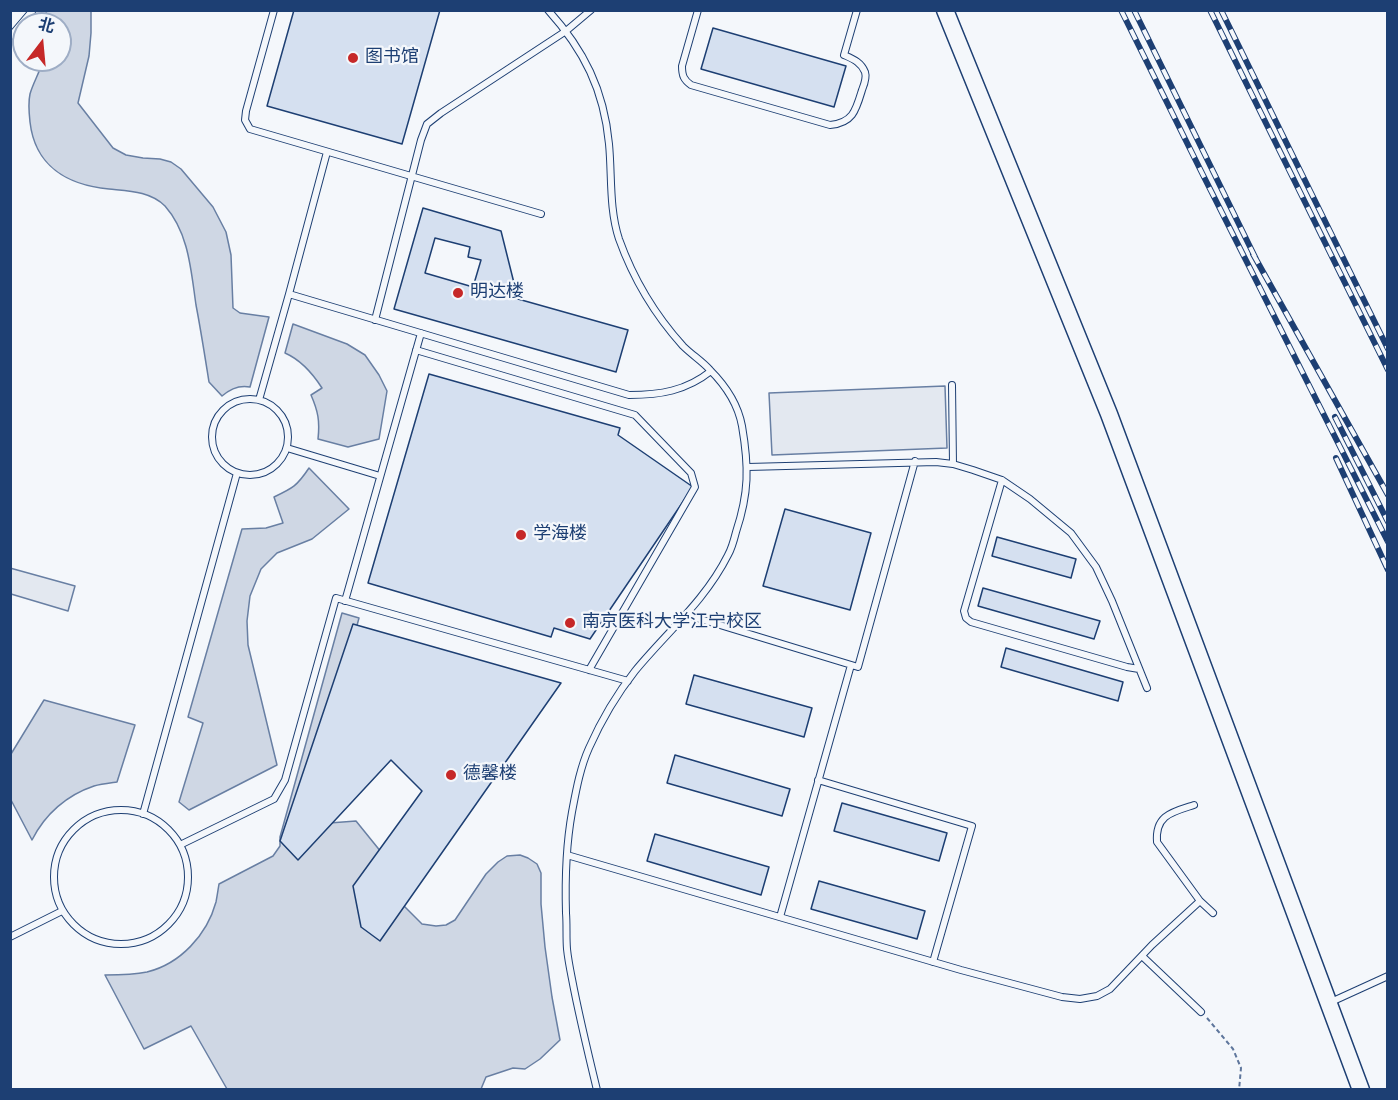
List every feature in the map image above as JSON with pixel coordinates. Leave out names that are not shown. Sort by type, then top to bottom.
[{"type":"street","points":[[945,10],[1109,414],[1361,1089]]},
{"type":"lane","points":[[10,37],[33,10]]},
{"type":"lane","points":[[274,10],[246,111],[245,120],[250,129],[541,214]]},
{"type":"lane","points":[[548,10],[566,31],[592,72],[603,105],[618,235],[631,269],[654,310],[733,398],[741,422],[748,467],[742,516],[729,553],[712,582],[687,615],[628,681],[607,711],[587,752],[576,793],[568,836],[567,950],[578,1014],[597,1089]]},
{"type":"lane","points":[[375,320],[427,124],[566,31],[591,10]]},
{"type":"lane","points":[[698,10],[682,66],[684,80],[691,85],[830,125],[845,121],[855,112],[866,79],[865,72],[857,61],[844,55],[856,10]]},
{"type":"lane","points":[[259,400],[327,152]]},
{"type":"lane","points":[[289,294],[628,395],[653,395],[675,390],[700,380],[711,371]]},
{"type":"lane","points":[[345,601],[421,333]]},
{"type":"lane","points":[[416,350],[635,415],[691,473],[695,487],[589,670]]},
{"type":"lane","points":[[952,385],[953,464]]},
{"type":"lane","points":[[241,400],[259,400],[272,406],[283,417],[288,432],[287,448],[279,462],[267,472],[251,476],[237,474],[222,464],[214,450],[212,434],[216,419],[227,407],[241,400]]},
{"type":"lane","points":[[287,448],[380,476]]},
{"type":"lane","points":[[687,615],[858,667],[915,461]]},
{"type":"lane","points":[[748,467],[936,462],[953,464],[1002,480],[1030,499],[1071,533],[1096,567],[1147,688]]},
{"type":"lane","points":[[143,814],[237,474]]},
{"type":"lane","points":[[1002,480],[964,611],[966,618],[971,622],[1139,669]]},
{"type":"lane","points":[[180,845],[274,799],[285,780],[336,598],[628,681]]},
{"type":"lane","points":[[780,917],[851,665]]},
{"type":"lane","points":[[818,780],[972,826],[933,962]]},
{"type":"lane","points":[[1194,805],[1172,812],[1160,822],[1156,831],[1157,842],[1200,902],[1213,913]]},
{"type":"lane","points":[[118,810],[143,814],[164,826],[180,845],[188,868],[187,893],[177,916],[159,933],[137,943],[112,944],[88,936],[69,920],[57,899],[54,874],[59,850],[73,830],[94,816],[118,810]]},
{"type":"lane","points":[[567,855],[933,962],[1062,997],[1080,999],[1097,996],[1110,989],[1200,902]]},
{"type":"lane","points":[[10,937],[62,911]]},
{"type":"lane","points":[[1142,956],[1201,1012]]},
{"type":"lane","points":[[1329,1003],[1388,976]]},
{"type":"path","points":[[1201,1012],[1233,1049],[1241,1068],[1239,1089]]},
{"type":"shaded area","points":[[91,11],[89,56],[78,103],[113,148],[126,155],[171,162],[181,169],[213,207],[226,232],[231,255],[233,308],[240,313],[269,317],[250,387],[235,388],[222,396],[209,382],[188,253],[179,228],[165,206],[146,195],[94,187],[67,178],[46,161],[39,150],[33,137],[29,104],[30,94],[39,72],[72,72],[72,12],[46,12]]},
{"type":"shaded area","points":[[293,324],[347,344],[365,355],[387,391],[379,439],[348,447],[318,439],[318,416],[311,395],[322,388],[306,368],[285,353]]},
{"type":"shaded area","points":[[945,386],[947,448],[772,455],[769,393]]},
{"type":"shaded area","points":[[309,468],[349,509],[312,539],[277,553],[261,569],[250,596],[247,621],[248,645],[277,765],[189,810],[179,802],[203,723],[188,717],[242,529],[266,528],[283,523],[274,497],[294,486]]},
{"type":"shaded area","points":[[10,568],[75,586],[68,611],[11,594]]},
{"type":"shaded area","points":[[342,613],[359,618],[303,825],[356,821],[390,863],[380,882],[422,924],[446,925],[455,920],[486,874],[507,856],[520,855],[528,858],[537,864],[541,873],[545,947],[560,1040],[540,1059],[525,1069],[513,1068],[486,1077],[481,1089],[227,1089],[191,1026],[144,1049],[105,975],[147,972],[181,955],[199,937],[206,926],[216,902],[219,884],[273,856],[280,846],[280,837]]},
{"type":"shaded area","points":[[44,700],[135,725],[117,782],[94,786],[66,800],[43,822],[32,840],[11,800],[11,754]]},
{"type":"building","name":"图书馆","points":[[294,10],[440,10],[402,144],[267,106]]},
{"type":"building","points":[[713,28],[846,66],[834,107],[701,69]]},
{"type":"building","name":"明达楼","points":[[423,208],[501,231],[518,299],[628,330],[616,372],[394,309]],"holes":[[[435,238],[470,247],[468,257],[481,260],[473,287],[425,273]]]},
{"type":"building","name":"学海楼","points":[[429,374],[620,428],[618,435],[693,487],[590,639],[554,628],[551,637],[368,583]]},
{"type":"building","points":[[785,509],[871,533],[850,610],[763,586]]},
{"type":"building","points":[[997,537],[1076,559],[1071,578],[992,556]]},
{"type":"building","points":[[983,588],[1100,621],[1094,639],[978,606]]},
{"type":"building","name":"德馨楼","points":[[353,624],[561,683],[380,941],[361,927],[353,886],[422,791],[391,760],[298,860],[280,841]]},
{"type":"building","points":[[1006,648],[1123,682],[1118,701],[1001,667]]},
{"type":"building","points":[[694,675],[812,708],[804,737],[686,704]]},
{"type":"building","points":[[675,755],[790,789],[782,816],[667,783]]},
{"type":"building","points":[[842,803],[947,833],[939,861],[834,831]]},
{"type":"building","points":[[655,834],[769,867],[761,895],[647,861]]},
{"type":"building","points":[[819,881],[925,911],[917,939],[811,909]]},
{"type":"railway","points":[[1121,10],[1388,542]]},
{"type":"railway","points":[[1134,10],[1256,259]]},
{"type":"railway","points":[[1210,10],[1388,370]]},
{"type":"railway","points":[[1221,10],[1388,349]]},
{"type":"railway","points":[[1253,254],[1388,495]]},
{"type":"railway","points":[[1335,417],[1388,522]]},
{"type":"railway","points":[[1336,458],[1388,570]]},
{"type":"place","name":"图书馆","points":[[353,58]]},
{"type":"place","name":"明达楼","points":[[458,293]]},
{"type":"place","name":"学海楼","points":[[521,535]]},
{"type":"place","name":"南京医科大学江宁校区","points":[[570,623]]},
{"type":"place","name":"德馨楼","points":[[451,775]]}]
